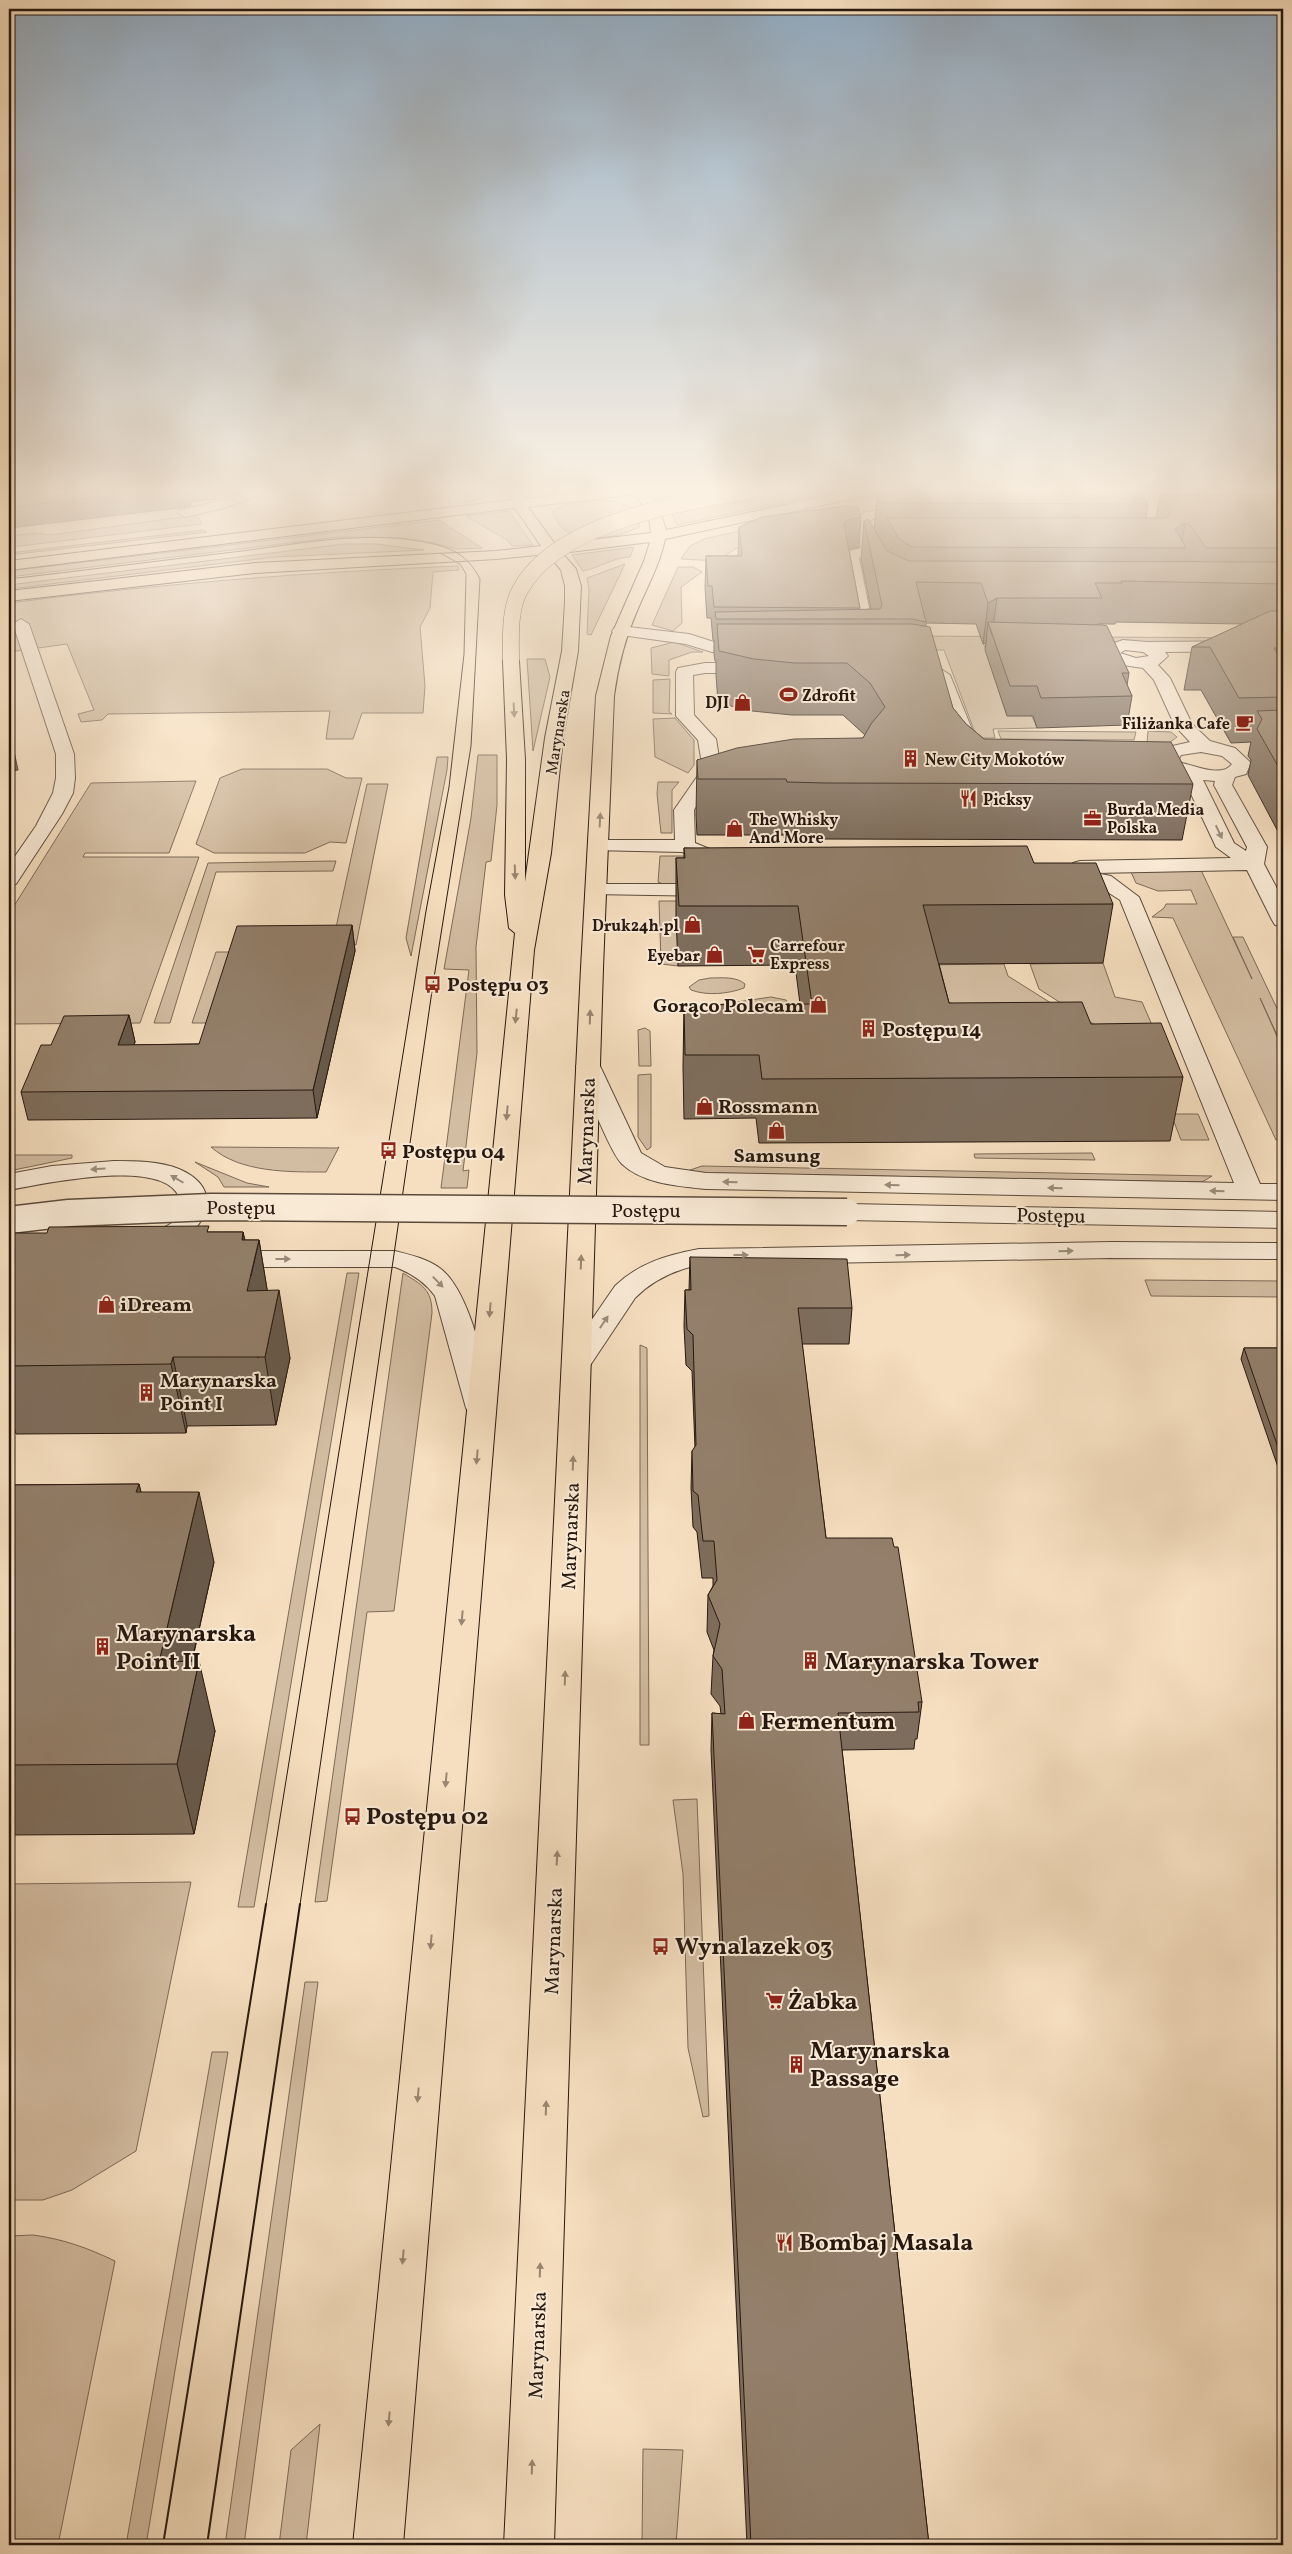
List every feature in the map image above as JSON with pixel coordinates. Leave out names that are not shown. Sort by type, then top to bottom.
[{"type":"main road","name":"Marynarska","points":[[515,607],[510,634],[516,760],[515,895],[523,950]]},
{"type":"main road","name":"Marynarska","points":[[378,2545],[523,950],[541,853],[554,738],[572,638],[573,607]]},
{"type":"main road","name":"Marynarska","points":[[532,2536],[588,1066],[605,696],[609,670],[620,631],[630,607]]},
{"type":"street","points":[[861,607],[869,648],[854,652],[886,656]]},
{"type":"street","points":[[9,880],[59,799],[67,774],[64,749],[23,656],[21,624]]},
{"type":"street","points":[[620,631],[689,639],[712,648],[769,658],[684,672],[685,716],[707,739],[711,764],[708,775],[698,786],[684,810],[685,846]]},
{"type":"street","points":[[1106,654],[1123,645],[1147,655],[1283,646]]},
{"type":"street","points":[[1147,655],[1162,678],[1184,726],[1204,746]]},
{"type":"street","points":[[908,668],[935,673],[944,679],[964,732],[980,748],[978,765]]},
{"type":"street","points":[[1141,760],[1187,747],[1204,746],[1236,756],[1242,763],[1239,770],[1226,775],[1208,776],[1175,766],[1167,753]]},
{"type":"street","points":[[1229,753],[1255,748]]},
{"type":"street","points":[[1128,774],[1172,775],[1190,772]]},
{"type":"street","points":[[1190,772],[1226,847],[1254,864],[1283,920]]},
{"type":"street","points":[[1226,775],[1223,785],[1257,847],[1254,864]]},
{"type":"street","points":[[599,846],[685,846],[711,857],[746,867]]},
{"type":"street","points":[[1250,1191],[1129,897],[1104,880],[1073,876],[1050,877],[1254,864]]},
{"type":"street","points":[[597,890],[737,890]]},
{"type":"street","points":[[588,1066],[630,1157],[642,1167],[679,1178],[706,1181],[1283,1192]]},
{"type":"street","points":[[9,1182],[74,1170],[115,1168],[159,1171],[174,1176],[185,1184],[193,1194],[194,1213],[187,1222],[166,1237],[128,1253],[186,1259],[394,1259],[418,1266],[438,1280],[449,1296],[481,1408]]},
{"type":"street","name":"Postępu","points":[[9,1220],[69,1213],[212,1207],[847,1212],[1283,1220]]},
{"type":"street","points":[[577,1363],[625,1292],[635,1282],[668,1263],[699,1257],[1112,1250],[1283,1251]]},
{"type":"shaded area","points":[[9,607],[430,607],[420,627],[425,686],[423,713],[362,713],[353,739],[326,739],[330,711],[108,714],[102,720],[81,722],[78,714],[94,710],[67,644],[9,652]]},
{"type":"shaded area","points":[[588,607],[604,607],[591,635],[587,634]]},
{"type":"shaded area","points":[[660,607],[682,607],[682,623],[673,631],[652,625]]},
{"type":"shaded area","points":[[904,636],[1283,638],[1283,643],[983,641],[993,664],[1032,716],[1037,728],[993,729],[995,738],[977,738],[944,650],[907,650]]},
{"type":"shaded area","points":[[674,642],[703,652],[692,652],[669,660],[669,676],[652,674],[651,648]]},
{"type":"shaded area","points":[[527,659],[545,659],[550,677],[533,751]]},
{"type":"shaded area","points":[[670,679],[669,712],[672,714],[653,713],[653,680]]},
{"type":"shaded area","points":[[675,718],[694,740],[694,765],[688,773],[655,757],[653,719]]},
{"type":"shaded area","points":[[998,731],[1136,732],[1134,740],[1001,739]]},
{"type":"shaded area","points":[[1148,731],[1171,732],[1177,737],[1169,743],[1147,742]]},
{"type":"shaded area","points":[[478,755],[497,755],[497,805],[491,861],[486,862],[476,947],[477,1053],[463,1171],[469,1170],[467,1188],[441,1188],[469,970],[444,969],[471,818]]},
{"type":"shaded area","points":[[437,757],[448,757],[447,770],[411,956],[406,938]]},
{"type":"shaded area","points":[[242,769],[327,769],[346,778],[362,778],[346,843],[330,842],[305,853],[214,853],[196,844],[220,778]]},
{"type":"shaded area","points":[[196,781],[169,853],[85,853],[83,857],[199,857],[140,1023],[9,1024],[9,914],[91,783]]},
{"type":"shaded area","points":[[658,782],[679,782],[672,790],[672,833],[661,833],[657,794]]},
{"type":"shaded area","points":[[367,784],[388,784],[356,945],[332,946]]},
{"type":"shaded area","points":[[660,856],[686,856],[678,884],[658,882]]},
{"type":"shaded area","points":[[336,861],[333,871],[216,872],[170,1023],[154,1023],[208,863]]},
{"type":"shaded area","points":[[1130,870],[1201,870],[1252,979],[1233,937],[1243,937],[1283,1021],[1283,1048],[1260,998],[1283,1050],[1283,1140],[1276,1140],[1173,918],[1152,917],[1164,908],[1166,904],[1197,904],[1191,890],[1158,891],[1136,883]]},
{"type":"shaded area","points":[[659,901],[685,901],[678,966],[661,964]]},
{"type":"shaded area","points":[[216,952],[241,952],[219,1023],[192,1023]]},
{"type":"shaded area","points":[[1103,963],[1115,997],[1142,1002],[1159,1041],[1117,1039],[1039,989],[1030,964]]},
{"type":"shaded area","points":[[1004,964],[1008,976],[1108,1039],[946,1024],[917,965]]},
{"type":"shaded area","points":[[710,978],[733,979],[745,984],[744,988],[718,994],[697,992],[689,987],[699,980]]},
{"type":"shaded area","points":[[771,997],[786,1000],[788,1006],[710,1006]]},
{"type":"shaded area","points":[[645,1028],[650,1031],[651,1066],[639,1066],[638,1030]]},
{"type":"shaded area","points":[[651,1074],[651,1147],[647,1150],[638,1137],[638,1075]]},
{"type":"shaded area","points":[[1171,1114],[1198,1114],[1209,1140],[1181,1140]]},
{"type":"shaded area","points":[[211,1147],[339,1147],[326,1172],[297,1172],[266,1169],[236,1162],[223,1156]]},
{"type":"shaded area","points":[[1092,1153],[1095,1160],[975,1158],[974,1154]]},
{"type":"shaded area","points":[[16,1155],[72,1155],[72,1158],[9,1171],[9,1157]]},
{"type":"shaded area","points":[[195,1162],[247,1183],[269,1187],[224,1187],[218,1177]]},
{"type":"shaded area","points":[[702,1166],[1212,1176],[1202,1182],[709,1173],[687,1171]]},
{"type":"shaded area","points":[[347,1273],[359,1273],[254,1907],[238,1907]]},
{"type":"shaded area","points":[[403,1273],[425,1288],[432,1305],[432,1313],[394,1611],[367,1612],[327,1901],[315,1902]]},
{"type":"shaded area","points":[[1145,1280],[1283,1281],[1283,1297],[1151,1296]]},
{"type":"shaded area","points":[[640,1345],[647,1348],[649,1745],[640,1745]]},
{"type":"shaded area","points":[[697,1799],[709,2116],[703,2117],[688,2048],[683,1874],[673,1800]]},
{"type":"shaded area","points":[[191,1882],[136,2151],[72,2190],[43,2200],[9,2200],[9,1884]]},
{"type":"shaded area","points":[[305,1982],[318,1982],[244,2545],[225,2545]]},
{"type":"shaded area","points":[[212,2052],[228,2052],[146,2545],[126,2545]]},
{"type":"shaded area","points":[[33,2235],[75,2245],[115,2261],[58,2545],[9,2545],[9,2236]]},
{"type":"shaded area","points":[[320,2424],[306,2545],[279,2545],[291,2450]]},
{"type":"shaded area","points":[[643,2449],[683,2450],[676,2545],[642,2545]]},
{"type":"building","points":[[741,607],[860,607],[860,608]]},
{"type":"building","points":[[881,607],[922,607],[926,622],[912,619],[716,619],[715,612],[880,609]]},
{"type":"building","points":[[1270,611],[1283,611],[1283,648],[1274,648],[1283,662],[1283,697],[1239,698],[1210,647],[1192,647]]},
{"type":"building","points":[[988,622],[1107,626],[1129,673],[1122,673],[1132,696],[1041,698],[1037,686],[1010,686]]},
{"type":"building","points":[[717,624],[912,624],[930,627],[953,708],[966,724],[984,739],[1171,742],[1193,784],[826,783],[787,782],[786,779],[698,779],[697,760],[737,748],[794,739],[863,738],[871,724],[885,707],[870,683],[847,663],[795,663],[754,659],[719,651]]},
{"type":"building","points":[[1283,710],[1283,775],[1257,729],[1262,719],[1257,711]]},
{"type":"building","points":[[9,729],[12,742],[9,742]]},
{"type":"building","points":[[1027,846],[1034,863],[1096,863],[1113,904],[923,905],[949,1003],[1082,1002],[1091,1024],[1161,1023],[1183,1077],[762,1079],[759,1055],[685,1055],[684,1005],[812,1004],[798,906],[679,906],[676,858],[685,858],[684,848]]},
{"type":"building","points":[[352,925],[313,1090],[21,1092],[41,1045],[51,1045],[64,1016],[129,1015],[118,1045],[199,1044],[237,926]]},
{"type":"building","points":[[209,1226],[207,1232],[243,1232],[242,1240],[259,1240],[247,1291],[279,1290],[265,1357],[173,1357],[171,1364],[9,1366],[9,1239],[11,1233],[47,1233],[49,1227]]},
{"type":"building","points":[[690,1257],[847,1259],[852,1308],[798,1308],[826,1538],[892,1538],[894,1547],[898,1547],[922,1702],[918,1702],[919,1712],[838,1713],[929,2545],[751,2545],[712,1713],[725,1714],[722,1669],[713,1656],[720,1624],[708,1595],[717,1580],[714,1541],[703,1541],[698,1495],[693,1491],[692,1451],[696,1445],[693,1335],[687,1329],[685,1290],[691,1290]]},
{"type":"building","points":[[1244,1348],[1283,1348],[1283,1462]]},
{"type":"building","name":"Marynarska Point II","points":[[139,1484],[136,1492],[199,1492],[159,1662],[199,1661],[177,1764],[9,1765],[9,1485]]},
{"type":"tram line","points":[[266,1905],[426,911],[449,787],[464,654],[465,607]]},
{"type":"tram line","points":[[300,1905],[433,984],[471,746],[478,607]]},
{"type":"tram line","points":[[163,2545],[266,1904]]},
{"type":"tram line","points":[[207,2545],[300,1904]]},
{"type":"place","name":"Zdrofit","points":[[788,695]]},
{"type":"place","name":"DJI","points":[[743,702]]},
{"type":"place","name":"Filiżanka Cafe","points":[[1244,723]]},
{"type":"place","name":"New City Mokotów","points":[[911,759]]},
{"type":"place","name":"Picksy","points":[[969,799]]},
{"type":"place","name":"Burda Media Polska","points":[[1093,818]]},
{"type":"place","name":"The Whisky And More","points":[[735,828]]},
{"type":"place","name":"Druk24h.pl","points":[[693,925]]},
{"type":"place","name":"Carrefour Express","points":[[756,954]]},
{"type":"place","name":"Eyebar","points":[[714,955]]},
{"type":"place","name":"Postępu 03","points":[[433,984]]},
{"type":"place","name":"Gorąco Polecam","points":[[818,1005]]},
{"type":"place","name":"Postępu 14","points":[[868,1029]]},
{"type":"place","name":"Rossmann","points":[[704,1106]]},
{"type":"place","name":"Samsung","points":[[777,1131]]},
{"type":"place","name":"Postępu 04","points":[[388,1151]]},
{"type":"place","name":"iDream","points":[[106,1304]]},
{"type":"place","name":"Marynarska Point I","points":[[146,1392]]},
{"type":"place","name":"Marynarska Point II","points":[[102,1647]]},
{"type":"place","name":"Marynarska Tower","points":[[811,1661]]},
{"type":"place","name":"Fermentum","points":[[747,1721]]},
{"type":"place","name":"Postępu 02","points":[[352,1816]]},
{"type":"place","name":"Wynalazek 03","points":[[661,1946]]},
{"type":"place","name":"Żabka","points":[[774,2001]]},
{"type":"place","name":"Marynarska Passage","points":[[796,2064]]},
{"type":"place","name":"Bombaj Masala","points":[[785,2242]]}]
